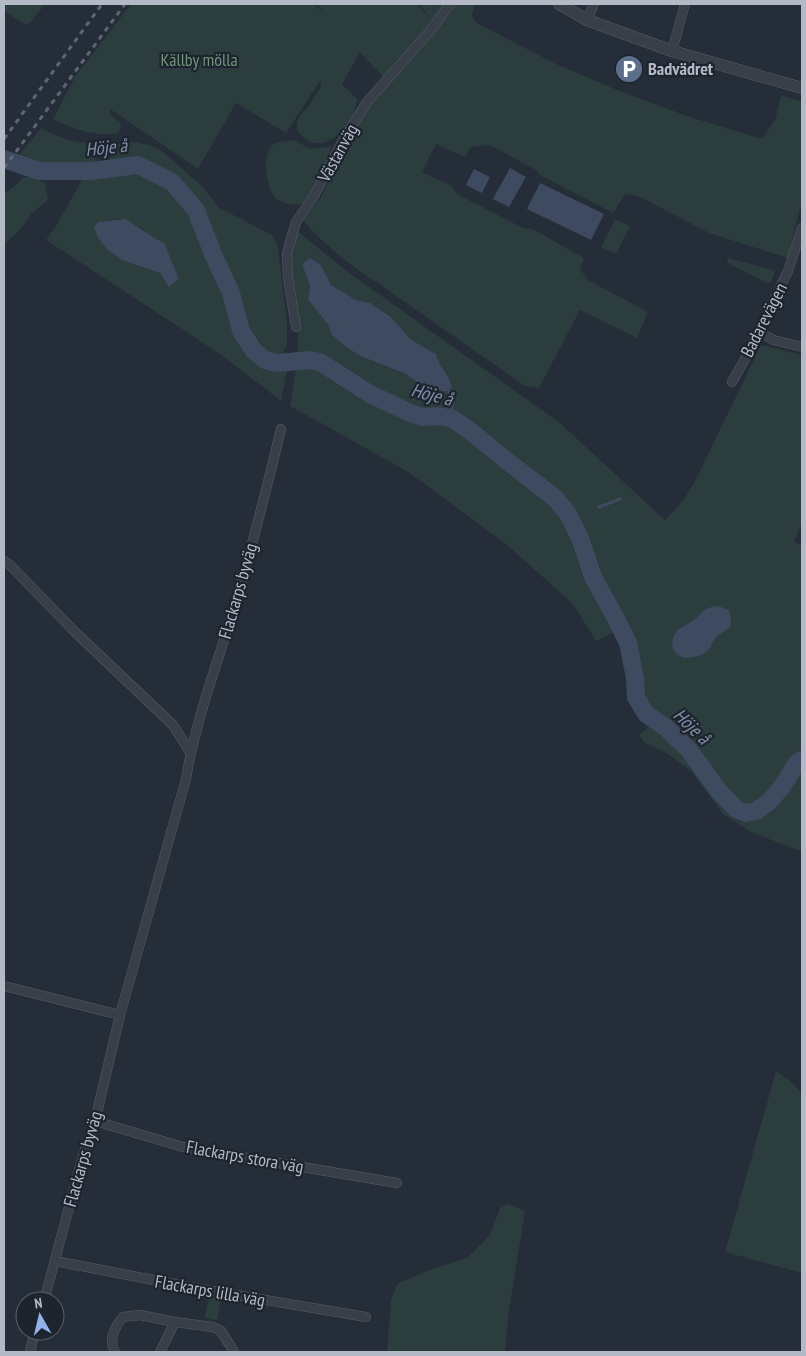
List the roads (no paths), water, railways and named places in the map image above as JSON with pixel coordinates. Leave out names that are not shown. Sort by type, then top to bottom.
[{"type":"street","name":"Västanväg","points":[[296,326],[288,278],[287,252],[296,222],[314,196],[343,140],[367,102],[430,31],[450,4]]},
{"type":"street","points":[[559,4],[587,20],[672,51],[802,88]]},
{"type":"street","points":[[587,20],[594,4]]},
{"type":"street","points":[[672,51],[685,4]]},
{"type":"street","name":"Badarevägen","points":[[732,382],[788,271],[802,228]]},
{"type":"street","points":[[758,332],[774,340],[802,347]]},
{"type":"street","name":"Flackarps byväg","points":[[47,1291],[82,1159],[95,1121],[120,1015],[186,779],[190,752],[233,612],[270,477],[281,429]]},
{"type":"street","points":[[4,560],[75,632],[173,726],[190,752]]},
{"type":"street","points":[[4,986],[120,1015]]},
{"type":"street","name":"Flackarps stora väg","points":[[95,1121],[183,1147],[397,1183]]},
{"type":"street","name":"Flackarps lilla väg","points":[[54,1262],[366,1318]]},
{"type":"street","points":[[115,1352],[112,1336],[116,1324],[123,1317],[140,1315],[213,1327],[221,1331],[234,1352]]},
{"type":"street","points":[[160,1352],[175,1322]]},
{"type":"water","points":[[510,168],[526,177],[509,207],[493,199]]},
{"type":"water","points":[[474,169],[490,177],[482,193],[466,185]]},
{"type":"water","points":[[540,183],[604,214],[591,240],[527,209]]},
{"type":"water","points":[[125,219],[164,243],[179,279],[169,287],[160,273],[122,260],[107,249],[98,238],[94,227],[98,222]]},
{"type":"water","points":[[310,258],[321,265],[331,285],[356,300],[370,303],[391,317],[410,339],[436,354],[452,388],[444,392],[418,383],[406,374],[360,356],[332,335],[328,325],[308,299],[310,286],[302,264]]},
{"type":"water","points":[[719,606],[729,610],[731,625],[713,641],[708,651],[696,657],[685,658],[676,653],[673,650],[672,644],[676,632],[706,609]]},
{"type":"waterway","name":"Höje å","points":[[4,159],[39,171],[90,171],[138,165],[172,182],[196,210],[231,293],[241,331],[254,351],[265,360],[277,363],[310,360],[320,362],[370,394],[408,412],[422,417],[439,416],[453,419],[555,498],[568,514],[580,538],[593,577],[628,643],[635,678],[636,697],[646,714],[665,727],[689,750],[718,790],[736,809],[746,813],[756,811],[769,802],[781,788],[797,763],[802,760]]},
{"type":"waterway","points":[[448,390],[453,402],[450,419]]},
{"type":"waterway","points":[[599,507],[620,499]]},
{"type":"railway","points":[[4,139],[102,4]]},
{"type":"railway","points":[[4,168],[125,4]]},
{"type":"place","name":"Badvädret","points":[[629,69]]},
{"type":"park label","name":"Källby mölla","points":[[199,60]]}]
